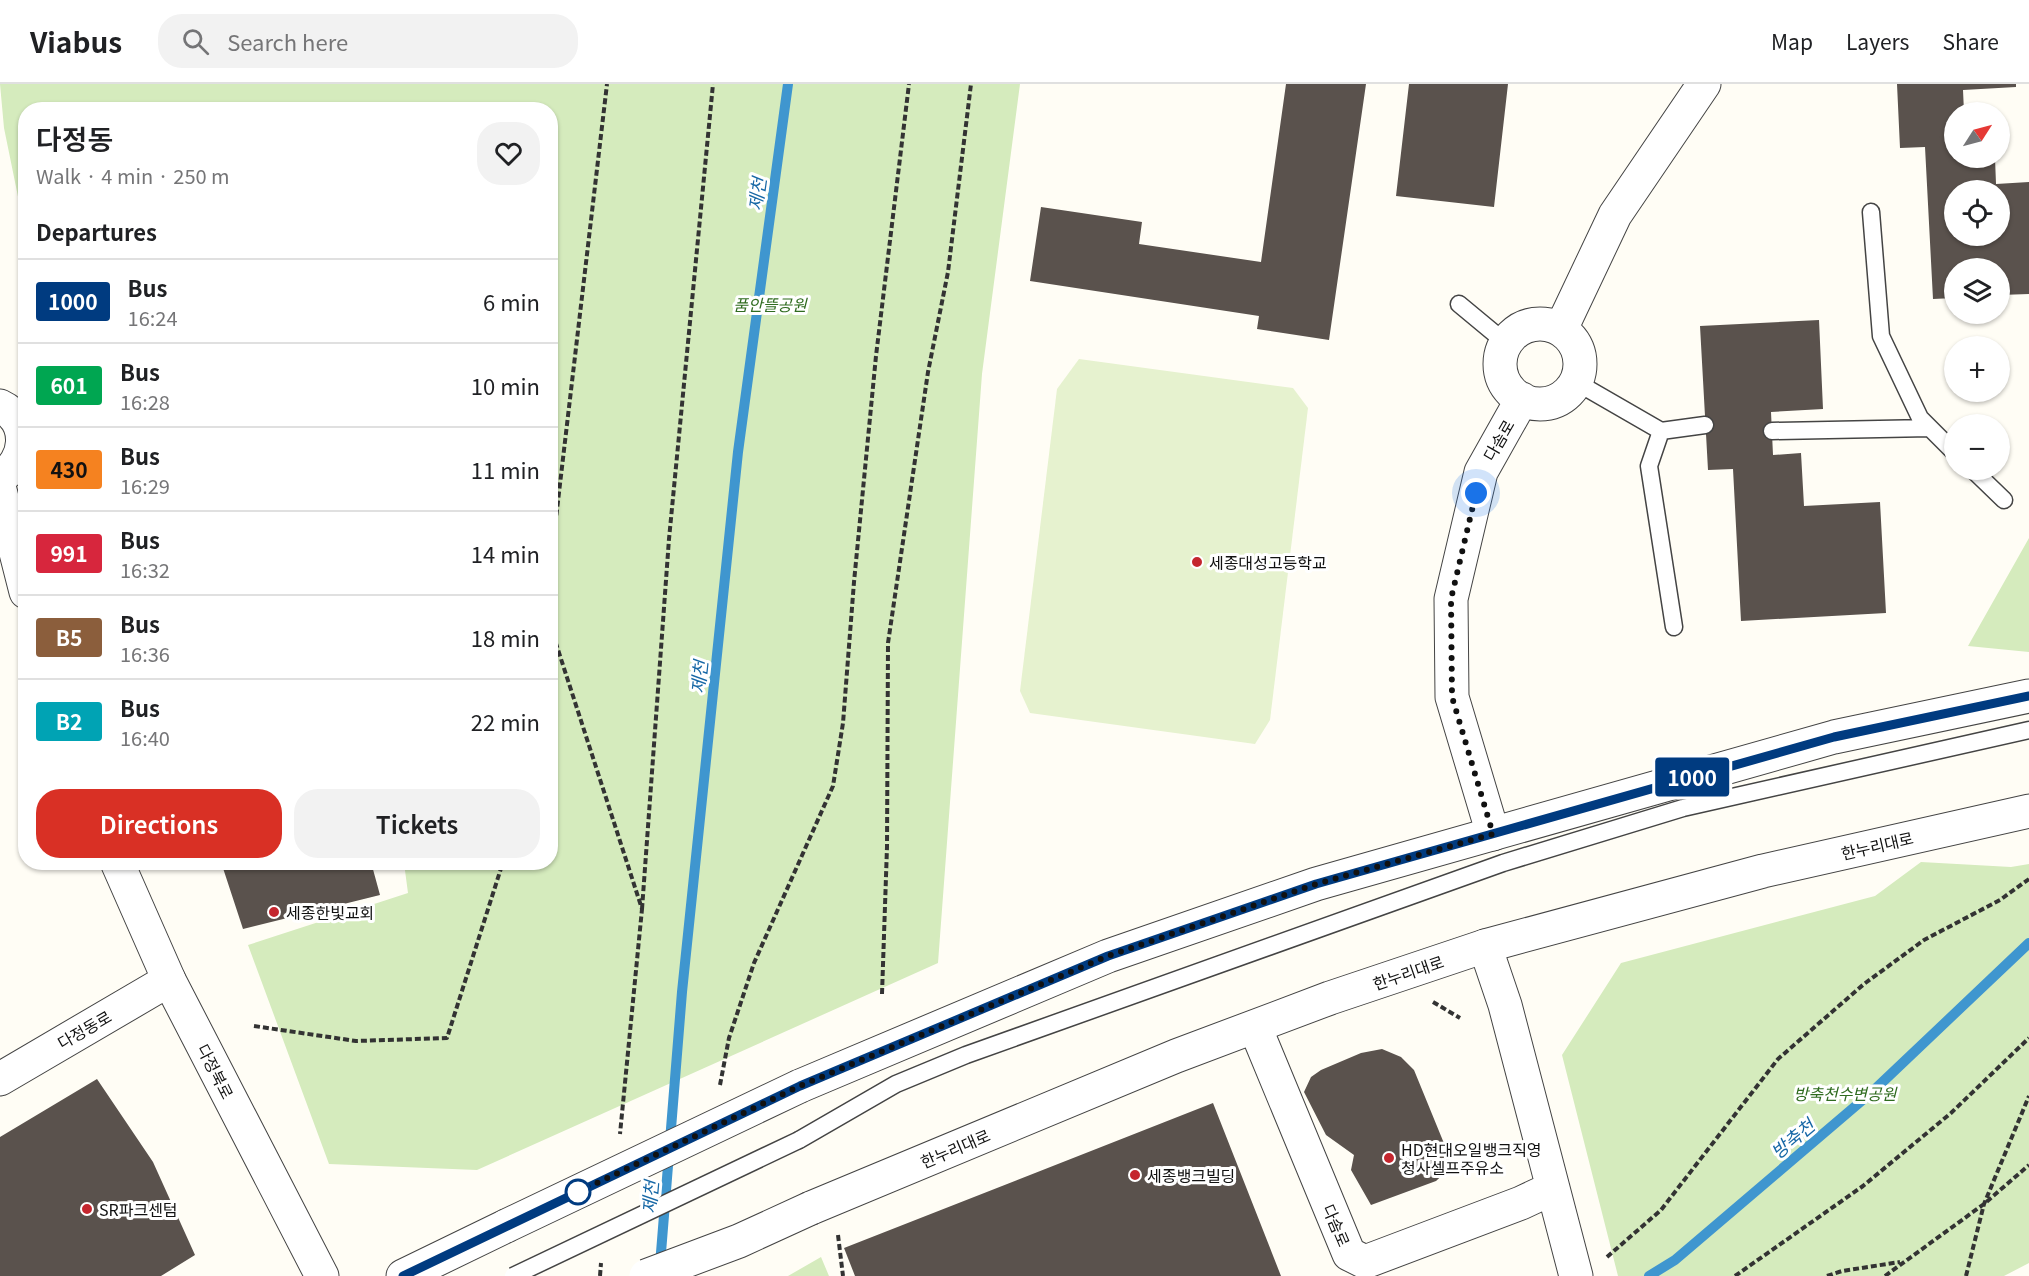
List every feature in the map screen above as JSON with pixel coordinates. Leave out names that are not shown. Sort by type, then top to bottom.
[{"type":"street","points":[[1561,329],[1615,215],[1704,84]]},
{"type":"street","points":[[1536,324],[1561,329],[1578,349],[1580,363],[1576,382],[1562,398],[1549,403],[1535,403],[1522,399],[1511,391],[1500,368],[1506,343],[1514,334],[1536,324]]},
{"type":"street","name":"다솜로","points":[[1493,834],[1452,697],[1451,599],[1480,471],[1522,399]]},
{"type":"street","points":[[0,406],[18,423]]},
{"type":"street","points":[[0,477],[17,464],[18,460]]},
{"type":"street","points":[[0,490],[18,561]]},
{"type":"street","points":[[403,1276],[800,1086],[1108,956],[1316,884],[1834,737],[2029,696]]},
{"type":"street","name":"한누리대로","points":[[646,1276],[739,1241],[811,1208],[1176,1056],[1330,998],[1485,946],[1763,871],[2029,811]]},
{"type":"street","name":"다정북로","points":[[121,870],[169,980],[322,1276]]},
{"type":"street","points":[[1485,946],[1505,1005],[1576,1276]]},
{"type":"street","name":"다정동로","points":[[0,1079],[169,980]]},
{"type":"street","name":"다솜로","points":[[1255,1027],[1349,1254],[1365,1262],[1521,1203],[1556,1199]]},
{"type":"lane","points":[[1871,212],[1881,336],[1920,418],[1944,442]]},
{"type":"lane","points":[[1459,304],[1506,343]]},
{"type":"lane","points":[[1576,382],[1661,431],[1705,425]]},
{"type":"lane","points":[[1772,431],[1930,428]]},
{"type":"lane","points":[[1661,431],[1649,466],[1674,627]]},
{"type":"lane","points":[[1983,480],[2004,500]]},
{"type":"lane","points":[[513,1276],[799,1140],[896,1084],[966,1054],[1503,863],[1683,808],[2029,730]]},
{"type":"path","points":[[558,501],[607,84]]},
{"type":"path","points":[[620,1139],[642,909],[669,539],[713,84]]},
{"type":"path","points":[[719,1091],[729,1038],[754,963],[833,786],[843,723],[876,356],[909,84]]},
{"type":"path","points":[[882,994],[887,847],[888,643],[927,372],[948,272],[970,84]]},
{"type":"path","points":[[558,650],[642,909]]},
{"type":"path","points":[[254,1026],[356,1041],[447,1038],[500,870]]},
{"type":"path","points":[[1603,1259],[1661,1210],[1739,1113],[1778,1059],[1864,984],[1924,940],[2000,900],[2029,879]]},
{"type":"path","points":[[1735,1276],[1863,1186],[1951,1113],[2029,1038]]},
{"type":"path","points":[[1966,1276],[1984,1204],[2029,1096]]},
{"type":"path","points":[[1885,1276],[1984,1204],[2029,1165]]},
{"type":"path","points":[[838,1229],[843,1276]]},
{"type":"path","points":[[600,1276],[603,1253]]},
{"type":"path","points":[[1827,1276],[1842,1271],[1902,1262]]},
{"type":"green space","name":"품안뜰공원","points":[[0,84],[1020,84],[982,374],[938,963],[477,1170],[329,1164],[248,945],[408,893],[405,870],[558,870],[558,102],[18,102],[18,197],[4,128]]},
{"type":"green space","points":[[1079,359],[1293,388],[1308,408],[1270,720],[1255,744],[1030,713],[1020,691],[1057,389]]},
{"type":"green space","points":[[2029,538],[2029,652],[1968,646]]},
{"type":"green space","name":"방축천수변공원","points":[[1921,862],[2011,867],[2029,864],[2029,1263],[2004,1276],[1618,1276],[1562,1055],[1621,963],[1875,896]]},
{"type":"green space","points":[[821,1257],[829,1276],[788,1276]]},
{"type":"building","points":[[1286,84],[1366,84],[1329,340],[1257,329],[1259,316],[1030,281],[1041,207],[1142,222],[1139,244],[1261,262]]},
{"type":"building","points":[[1409,84],[1508,84],[1494,207],[1396,196]]},
{"type":"building","points":[[1897,84],[2016,84],[2016,87],[1963,90],[1964,102],[1944,102],[1944,168],[1995,168],[1996,180],[1944,180],[1944,246],[2010,246],[2010,183],[2029,182],[2029,294],[2010,295],[2010,258],[1944,258],[1944,298],[1933,299],[1925,147],[1900,148]]},
{"type":"building","points":[[1819,320],[1823,409],[1771,412],[1773,455],[1801,453],[1804,506],[1880,502],[1886,613],[1741,621],[1733,469],[1708,470],[1700,326]]},
{"type":"building","name":"세종한빛교회","points":[[224,870],[373,870],[380,895],[243,929]]},
{"type":"building","points":[[1382,1049],[1401,1057],[1414,1070],[1450,1158],[1449,1169],[1436,1181],[1371,1205],[1351,1170],[1354,1155],[1326,1135],[1304,1092],[1311,1077],[1321,1070],[1361,1053]]},
{"type":"building","name":"SR파크센텀","points":[[97,1079],[153,1162],[195,1255],[161,1276],[0,1276],[0,1137]]},
{"type":"building","name":"세종뱅크빌딩","points":[[1213,1103],[1281,1276],[855,1276],[844,1248]]},
{"type":"waterway","name":"제천","points":[[660,1265],[682,992],[738,452],[788,84]]},
{"type":"waterway","name":"방축천","points":[[1649,1276],[1675,1260],[1872,1092],[2029,943]]},
{"type":"bus line","name":"1000","points":[[403,1276],[800,1086],[1108,956],[1316,884],[1834,737],[2029,696]]},
{"type":"place","name":"세종대성고등학교","points":[[1197,562]]},
{"type":"place","name":"세종한빛교회","points":[[274,912]]},
{"type":"place","name":"HD현대오일뱅크직영 청사셀프주유소","points":[[1389,1158]]},
{"type":"place","name":"세종뱅크빌딩","points":[[1135,1175]]},
{"type":"place","name":"SR파크센텀","points":[[87,1209]]},
{"type":"route","points":[[578,1192],[800,1086],[1108,956],[1316,884],[1493,834],[1452,697],[1451,599],[1476,493]]}]
